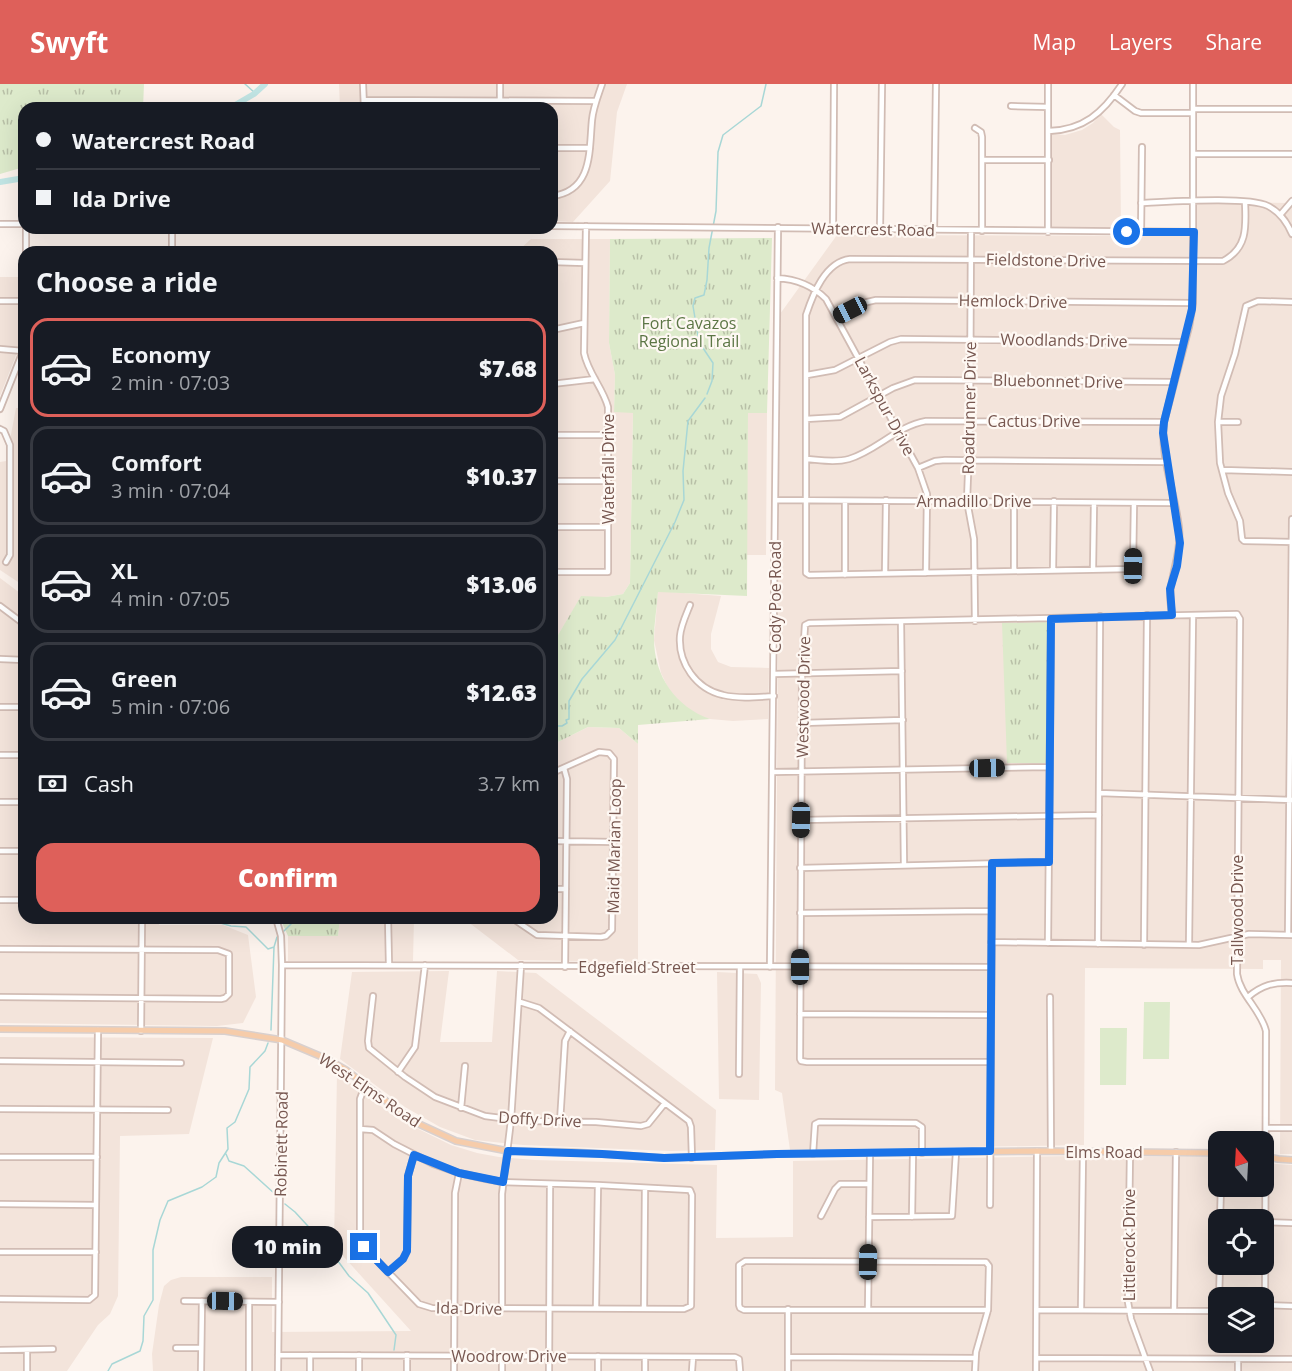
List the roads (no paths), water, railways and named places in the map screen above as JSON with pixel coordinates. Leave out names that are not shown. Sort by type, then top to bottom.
[{"type":"main road","name":"West Elms Road","points":[[0,1029],[240,1032],[282,1040],[327,1059],[346,1070],[412,1119],[446,1137],[508,1151],[692,1158],[990,1151]]},
{"type":"main road","name":"Elms Road","points":[[990,1151],[1208,1153]]},
{"type":"main road","points":[[1274,1159],[1292,1160]]},
{"type":"street","points":[[363,84],[364,100],[596,101]]},
{"type":"street","points":[[500,84],[500,100]]},
{"type":"street","points":[[558,195],[574,188],[587,166],[596,101],[602,84]]},
{"type":"street","points":[[833,228],[834,84]]},
{"type":"street","points":[[879,229],[882,84]]},
{"type":"street","points":[[934,231],[936,84]]},
{"type":"street","points":[[1048,84],[1048,232]]},
{"type":"street","points":[[1049,131],[1068,129],[1086,123],[1122,84]]},
{"type":"street","points":[[1172,615],[1170,589],[1177,566],[1180,543],[1163,441],[1164,422],[1193,303],[1193,84]]},
{"type":"street","points":[[1114,95],[1141,113],[1292,109]]},
{"type":"street","points":[[1011,106],[1048,107]]},
{"type":"street","points":[[975,128],[981,132],[982,231]]},
{"type":"street","points":[[1141,232],[1142,147]]},
{"type":"street","points":[[558,148],[590,148]]},
{"type":"street","points":[[1194,154],[1292,154]]},
{"type":"street","points":[[982,159],[1048,160]]},
{"type":"street","points":[[1280,215],[1292,201]]},
{"type":"street","points":[[1141,202],[1264,204],[1280,215],[1292,232]]},
{"type":"street","name":"Fieldstone Drive","points":[[845,575],[809,575],[806,573],[807,315],[816,291],[834,264],[846,259],[1219,262],[1231,256],[1245,238],[1245,202]]},
{"type":"street","points":[[0,224],[18,225]]},
{"type":"street","name":"Watercrest Road","points":[[558,226],[1194,232]]},
{"type":"street","name":"Waterfall Drive","points":[[558,572],[608,572],[608,407],[601,388],[586,361],[584,323],[586,226]]},
{"type":"street","name":"Cody Poe Road","points":[[770,967],[778,227]]},
{"type":"street","name":"Roadrunner Drive","points":[[971,231],[970,421],[967,501],[973,530],[975,621]]},
{"type":"street","points":[[558,262],[585,263]]},
{"type":"street","name":"Larkspur Drive","points":[[777,278],[795,280],[826,299],[918,468],[925,483],[927,501],[926,573]]},
{"type":"street","name":"Hemlock Drive","points":[[836,317],[863,303],[876,300],[1193,303]]},
{"type":"street","points":[[0,301],[18,301]]},
{"type":"street","points":[[1292,302],[1258,301],[1246,306],[1235,354],[1221,396],[1218,422],[1219,454],[1228,493],[1240,521],[1242,539],[1244,541],[1292,542]]},
{"type":"street","points":[[558,329],[584,323]]},
{"type":"street","name":"Woodlands Drive","points":[[807,375],[835,370],[890,342],[901,339],[1185,342]]},
{"type":"street","points":[[0,349],[18,351]]},
{"type":"street","points":[[0,409],[18,362]]},
{"type":"street","points":[[558,383],[595,379]]},
{"type":"street","name":"Bluebonnet Drive","points":[[807,419],[840,417],[915,380],[1174,382]]},
{"type":"street","name":"Cactus Drive","points":[[806,459],[849,459],[922,421],[1164,422]]},
{"type":"street","points":[[1218,422],[1238,422]]},
{"type":"street","points":[[0,429],[4,431],[10,444],[10,555],[6,562]]},
{"type":"street","points":[[558,435],[609,435]]},
{"type":"street","points":[[918,468],[938,460],[1166,462]]},
{"type":"street","points":[[1223,470],[1292,472]]},
{"type":"street","points":[[558,481],[608,481]]},
{"type":"street","name":"Armadillo Drive","points":[[775,500],[1173,503]]},
{"type":"street","points":[[885,573],[886,500]]},
{"type":"street","points":[[846,501],[845,575],[1132,568],[1134,503]]},
{"type":"street","points":[[1014,501],[1014,571]]},
{"type":"street","points":[[1053,570],[1054,501]]},
{"type":"street","points":[[1093,569],[1094,503]]},
{"type":"street","points":[[992,942],[1189,945],[1214,943],[1249,934],[1290,935],[1292,519]]},
{"type":"street","points":[[558,527],[608,527]]},
{"type":"street","points":[[690,605],[682,626],[680,645],[684,662],[693,677],[706,688],[723,695],[774,696]]},
{"type":"street","points":[[0,606],[18,620]]},
{"type":"street","name":"Westwood Drive","points":[[990,1062],[826,1063],[800,1060],[802,674],[806,624],[1233,613],[1239,615]]},
{"type":"street","points":[[1144,945],[1147,615]]},
{"type":"street","points":[[1189,945],[1193,615]]},
{"type":"street","name":"Tallwood Drive","points":[[1239,615],[1238,980],[1261,1016],[1266,1031],[1266,1131]]},
{"type":"street","points":[[1098,944],[1100,616]]},
{"type":"street","points":[[1048,943],[1051,619]]},
{"type":"street","points":[[902,622],[904,866]]},
{"type":"street","points":[[0,659],[18,660]]},
{"type":"street","points":[[774,674],[902,671]]},
{"type":"street","points":[[0,707],[18,707]]},
{"type":"street","points":[[802,723],[903,720]]},
{"type":"street","name":"Maid Marian Loop","points":[[521,924],[537,935],[565,937],[601,937],[606,936],[612,930],[615,764],[612,755],[604,751],[599,752],[558,770]]},
{"type":"street","points":[[0,755],[18,755]]},
{"type":"street","points":[[772,772],[1049,767]]},
{"type":"street","points":[[564,768],[567,779],[565,967]]},
{"type":"street","points":[[1099,793],[1290,800]]},
{"type":"street","points":[[0,802],[18,802]]},
{"type":"street","points":[[801,820],[1099,815]]},
{"type":"street","points":[[558,841],[614,842]]},
{"type":"street","points":[[0,851],[18,851]]},
{"type":"street","points":[[801,868],[1049,862]]},
{"type":"street","points":[[990,1205],[992,863]]},
{"type":"street","points":[[558,889],[566,889]]},
{"type":"street","points":[[0,900],[18,900]]},
{"type":"street","points":[[800,913],[991,911]]},
{"type":"street","points":[[141,1031],[142,924]]},
{"type":"street","name":"Robinett Road","points":[[278,924],[281,936],[282,965],[278,1371]]},
{"type":"street","points":[[388,924],[389,965]]},
{"type":"street","points":[[0,949],[218,950],[229,954],[229,994],[225,998],[0,997]]},
{"type":"street","name":"Edgefield Street","points":[[282,965],[991,967]]},
{"type":"street","points":[[398,1072],[415,1047],[424,965]]},
{"type":"street","points":[[502,1308],[503,1182],[511,1120],[521,965]]},
{"type":"street","points":[[739,1074],[740,967]]},
{"type":"street","points":[[1248,997],[1268,985],[1292,983]]},
{"type":"street","name":"Doffy Drive","points":[[373,996],[368,1045],[371,1051],[435,1097],[461,1108],[484,1116],[511,1120],[645,1125],[651,1121],[664,1102]]},
{"type":"street","points":[[1050,997],[1051,1151]]},
{"type":"street","points":[[520,1002],[534,1005],[690,1124],[692,1158]]},
{"type":"street","points":[[801,1014],[991,1015]]},
{"type":"street","points":[[0,1299],[89,1300],[94,1298],[98,1030]]},
{"type":"street","points":[[560,1122],[565,1041],[570,1031]]},
{"type":"street","points":[[0,1061],[181,1063]]},
{"type":"street","points":[[461,1108],[465,1066]]},
{"type":"street","name":"Ida Drive","points":[[367,1087],[360,1099],[360,1240],[364,1247],[423,1306],[689,1308],[692,1303],[692,1195],[690,1190],[645,1188]]},
{"type":"street","points":[[0,1109],[168,1110]]},
{"type":"street","points":[[813,1154],[815,1124],[819,1122],[916,1123],[922,1127],[922,1152]]},
{"type":"street","points":[[1266,1128],[1292,1128]]},
{"type":"street","points":[[360,1129],[373,1130],[414,1155],[459,1173],[503,1182],[645,1188],[644,1309]]},
{"type":"street","points":[[1036,1371],[1037,1151]]},
{"type":"street","points":[[869,1217],[952,1216],[956,1152]]},
{"type":"street","points":[[1081,1310],[1083,1152]]},
{"type":"street","name":"Littlerock Drive","points":[[1130,1152],[1127,1293],[1129,1311],[1150,1371]]},
{"type":"street","points":[[1174,1310],[1176,1152]]},
{"type":"street","points":[[868,1310],[870,1153]]},
{"type":"street","points":[[912,1217],[913,1153]]},
{"type":"street","points":[[388,1272],[403,1259],[407,1251],[408,1176],[414,1155]]},
{"type":"street","points":[[0,1156],[97,1157]]},
{"type":"street","points":[[454,1371],[455,1193],[459,1173]]},
{"type":"street","points":[[549,1371],[550,1184]]},
{"type":"street","points":[[821,1216],[840,1184],[869,1184]]},
{"type":"street","points":[[596,1308],[598,1185]]},
{"type":"street","points":[[0,1204],[96,1205]]},
{"type":"street","points":[[1274,1222],[1292,1223]]},
{"type":"street","points":[[0,1252],[96,1252]]},
{"type":"street","points":[[975,1371],[977,1347],[988,1310],[988,1264],[984,1262],[740,1262],[740,1308],[988,1310]]},
{"type":"street","points":[[184,1301],[279,1302]]},
{"type":"street","points":[[201,1371],[202,1301]]},
{"type":"street","points":[[249,1302],[249,1371]]},
{"type":"street","points":[[1274,1305],[1292,1306]]},
{"type":"street","points":[[788,1309],[788,1371]]},
{"type":"street","points":[[1038,1311],[1208,1311]]},
{"type":"street","points":[[176,1348],[201,1348]]},
{"type":"street","points":[[0,1350],[54,1349]]},
{"type":"street","points":[[27,1350],[27,1371]]},
{"type":"street","name":"Woodrow Drive","points":[[279,1355],[735,1357],[739,1359],[740,1371]]},
{"type":"street","points":[[310,1355],[310,1371]]},
{"type":"street","points":[[359,1355],[359,1371]]},
{"type":"street","points":[[407,1355],[407,1371]]},
{"type":"street","points":[[501,1371],[502,1356]]},
{"type":"street","points":[[598,1356],[598,1371]]},
{"type":"street","points":[[645,1357],[645,1371]]},
{"type":"street","points":[[693,1357],[693,1371]]},
{"type":"street","points":[[788,1357],[975,1358]]},
{"type":"street","points":[[1036,1358],[1292,1359]]},
{"type":"street","points":[[1238,1360],[1238,1371]]},
{"type":"water","points":[[241,1241],[249,1241],[256,1248],[256,1256],[249,1263],[241,1263],[234,1256],[234,1248]]},
{"type":"waterway","points":[[245,84],[255,93]]},
{"type":"waterway","points":[[240,102],[265,84]]},
{"type":"waterway","points":[[707,394],[712,381],[713,363],[699,342],[693,306],[695,298],[704,295],[707,280],[709,248],[716,211],[718,152],[723,135],[761,106],[766,84]]},
{"type":"waterway","points":[[0,182],[18,179]]},
{"type":"waterway","points":[[558,726],[567,723],[569,701],[582,679],[615,640],[675,522],[684,500],[683,471],[688,421],[705,398]]},
{"type":"waterway","points":[[224,924],[246,927],[268,949],[274,947],[277,937]]},
{"type":"waterway","points":[[284,931],[291,924]]},
{"type":"waterway","points":[[271,1030],[274,947]]},
{"type":"waterway","points":[[108,1371],[112,1364],[140,1351],[143,1341],[144,1316],[153,1300],[153,1250],[160,1220],[168,1201],[202,1187],[216,1177],[219,1163],[228,1149],[227,1128],[235,1122],[249,1089],[250,1067],[265,1051],[268,1043]]},
{"type":"waterway","points":[[226,1154],[229,1161],[244,1166],[275,1194]]},
{"type":"waterway","points":[[285,1204],[329,1249],[349,1276],[368,1293],[396,1335],[394,1350]]},
{"type":"park label","name":"Fort Cavazos Regional Trail","points":[[689,332]]}]
